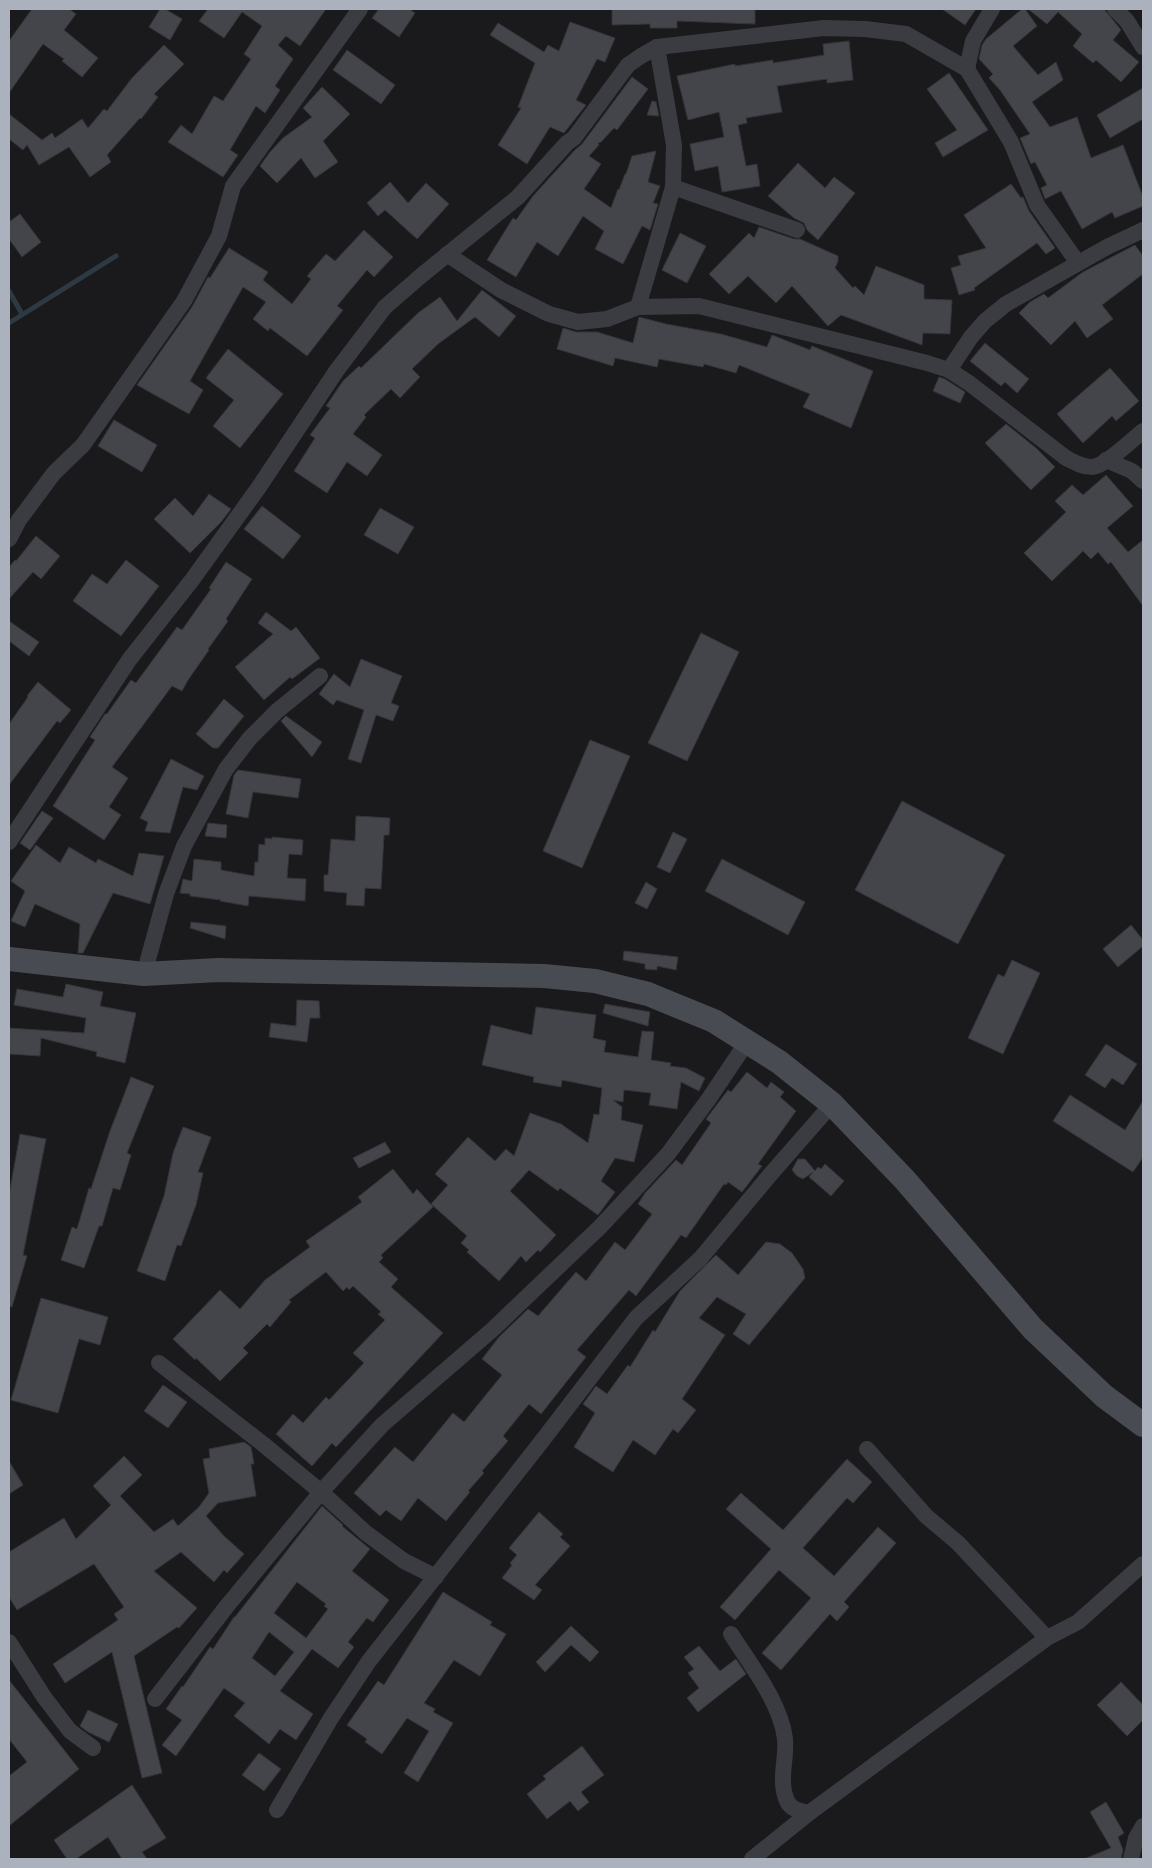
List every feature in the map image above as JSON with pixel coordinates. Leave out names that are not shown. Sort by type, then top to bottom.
[{"type":"main road","points":[[9,959],[144,974],[218,970],[544,976],[595,981],[648,994],[706,1017],[779,1062],[832,1104],[905,1180],[1033,1329],[1104,1396],[1143,1425]]},
{"type":"street","points":[[9,539],[19,520],[54,473],[83,445],[184,300],[219,236],[233,186],[360,9]]},
{"type":"street","points":[[968,69],[973,41],[992,9]]},
{"type":"street","points":[[1116,9],[1127,21],[1143,47]]},
{"type":"street","points":[[9,842],[129,660],[192,580],[259,487],[343,362],[385,307],[518,197],[574,138],[628,66],[656,47],[824,28],[865,29],[906,34],[968,69],[1011,142],[1037,205],[1078,263]]},
{"type":"street","points":[[638,307],[673,187],[674,145],[656,47]]},
{"type":"street","points":[[673,187],[797,230]]},
{"type":"street","points":[[949,370],[971,337],[985,321],[1006,304],[1078,263],[1143,230]]},
{"type":"street","points":[[447,254],[502,290],[549,314],[578,322],[607,319],[638,307],[698,306],[927,362],[949,370],[1066,458],[1082,466],[1094,467],[1143,431]]},
{"type":"street","points":[[1106,460],[1132,471],[1143,481]]},
{"type":"street","points":[[144,974],[166,894],[184,846],[226,769],[250,738],[277,711],[320,676]]},
{"type":"street","points":[[155,1700],[227,1606],[321,1492],[382,1425],[492,1330],[600,1227],[668,1154],[708,1100],[747,1042]]},
{"type":"street","points":[[277,1810],[332,1718],[369,1661],[636,1318],[700,1259],[832,1104]]},
{"type":"street","points":[[159,1363],[321,1492],[366,1533],[404,1561],[436,1577]]},
{"type":"street","points":[[867,1449],[926,1516],[958,1543],[1047,1638]]},
{"type":"street","points":[[752,1859],[809,1813],[1047,1638],[1078,1622],[1143,1564]]},
{"type":"street","points":[[731,1634],[774,1702],[785,1739],[783,1780],[787,1802],[795,1809],[809,1813]]},
{"type":"street","points":[[9,1642],[44,1697],[70,1731],[93,1748]]},
{"type":"street","points":[[1131,1859],[1136,1838],[1143,1826]]},
{"type":"building","points":[[32,9],[69,9],[76,14],[64,30],[98,58],[82,77],[62,61],[64,59],[43,44],[9,93],[9,41]]},
{"type":"building","points":[[160,9],[165,9],[182,19],[170,40],[149,27]]},
{"type":"building","points":[[208,9],[326,9],[300,46],[286,36],[278,45],[293,59],[275,86],[280,90],[265,113],[256,106],[230,150],[238,155],[223,177],[168,142],[181,125],[192,134],[214,96],[223,101],[251,59],[244,54],[262,26],[242,12],[224,38],[199,21]]},
{"type":"building","points":[[379,9],[409,9],[415,13],[399,37],[372,18]]},
{"type":"building","points":[[612,9],[755,9],[755,24],[677,21],[677,28],[650,28],[650,24],[612,25]]},
{"type":"building","points":[[942,9],[976,9],[965,25]]},
{"type":"building","points":[[1022,9],[1025,9],[1037,26],[1013,46],[1038,75],[1056,62],[1063,80],[1032,102],[1050,127],[1077,117],[1091,158],[1123,145],[1143,197],[1143,206],[1115,218],[1112,212],[1082,229],[1061,191],[1045,199],[1041,188],[1047,185],[1035,162],[1031,164],[1020,138],[1030,134],[1000,90],[989,78],[993,74],[979,59],[982,45],[986,39]]},
{"type":"building","points":[[1028,9],[1104,9],[1121,30],[1113,40],[1139,62],[1121,82],[1096,60],[1093,63],[1073,46],[1082,34],[1058,12],[1047,24]]},
{"type":"building","points":[[570,22],[615,38],[605,62],[597,59],[576,100],[586,105],[564,133],[550,127],[527,164],[498,145],[521,108],[518,107],[535,63],[490,35],[498,23],[544,52],[548,45],[559,51]]},
{"type":"building","points":[[849,41],[853,80],[827,83],[827,79],[777,86],[782,112],[746,118],[747,123],[738,125],[746,166],[757,164],[760,186],[722,192],[718,166],[695,171],[690,144],[724,137],[719,112],[688,120],[677,76],[735,64],[735,66],[773,60],[773,63],[824,55],[823,44]]},
{"type":"building","points":[[164,45],[184,64],[154,94],[158,97],[141,119],[107,155],[111,162],[90,177],[69,147],[39,165],[27,145],[23,150],[9,139],[9,114],[42,140],[52,133],[55,138],[82,119],[88,128],[104,109],[107,111],[132,78]]},
{"type":"building","points":[[347,50],[395,85],[381,104],[333,70]]},
{"type":"building","points":[[949,73],[988,130],[943,157],[935,143],[957,130],[927,89]]},
{"type":"building","points":[[632,77],[648,89],[617,130],[614,128],[598,143],[599,145],[589,156],[601,164],[584,189],[611,208],[632,156],[656,151],[648,182],[660,186],[653,203],[658,204],[650,230],[642,226],[623,264],[595,249],[604,231],[583,216],[558,256],[537,242],[516,277],[487,260],[513,218],[516,220],[533,196],[582,144]]},
{"type":"building","points":[[322,87],[350,114],[323,141],[338,162],[315,178],[301,158],[277,183],[260,166],[283,138],[312,117],[303,108]]},
{"type":"building","points":[[1143,88],[1143,119],[1110,138],[1097,115]]},
{"type":"building","points":[[652,101],[656,102],[659,116],[647,115]]},
{"type":"building","points":[[798,163],[825,188],[834,177],[855,193],[818,240],[807,230],[804,223],[794,218],[768,196]]},
{"type":"building","points":[[390,182],[408,203],[426,183],[449,204],[417,239],[385,210],[378,216],[367,203]]},
{"type":"building","points":[[1011,184],[1021,198],[1023,197],[1029,211],[1055,248],[1046,254],[1037,243],[974,288],[975,290],[959,295],[951,268],[961,265],[958,256],[986,248],[964,215]]},
{"type":"building","points":[[20,214],[41,242],[22,257],[9,239],[9,222]]},
{"type":"building","points":[[759,227],[794,239],[800,239],[838,256],[835,268],[853,288],[855,286],[864,295],[876,266],[924,285],[924,299],[952,300],[950,334],[923,333],[922,345],[841,315],[828,326],[792,286],[776,303],[748,276],[729,294],[709,274],[749,233],[754,238]]},
{"type":"building","points":[[364,230],[393,257],[374,277],[367,270],[337,306],[343,310],[307,356],[270,328],[268,331],[253,319],[266,302],[243,287],[190,381],[203,390],[189,414],[137,385],[192,307],[208,277],[210,278],[229,248],[268,272],[263,280],[292,304],[311,279],[307,276],[326,254],[335,261]]},
{"type":"building","points":[[680,233],[706,246],[687,283],[662,270]]},
{"type":"building","points":[[1135,245],[1143,256],[1143,274],[1102,305],[1113,319],[1087,338],[1075,321],[1051,345],[1019,313],[1030,302],[1044,294],[1048,298],[1083,272]]},
{"type":"building","points":[[482,290],[516,316],[499,337],[475,317],[438,344],[412,369],[420,377],[400,398],[391,389],[364,415],[366,417],[353,434],[382,455],[367,476],[347,462],[327,493],[294,471],[315,438],[310,435],[330,408],[326,406],[343,381],[359,366],[361,368],[418,313],[440,297],[457,321]]},
{"type":"building","points":[[639,317],[721,334],[767,347],[772,335],[810,350],[812,346],[873,371],[851,428],[803,407],[810,394],[739,365],[736,373],[704,364],[703,367],[659,359],[657,367],[615,358],[613,366],[557,349],[563,328],[576,332],[597,332],[633,343]]},
{"type":"building","points":[[985,343],[1029,379],[1017,393],[1005,382],[1001,386],[970,361]]},
{"type":"building","points":[[228,349],[283,394],[240,448],[213,426],[234,400],[206,378]]},
{"type":"building","points":[[1110,368],[1139,401],[1116,421],[1112,416],[1083,443],[1057,414]]},
{"type":"building","points":[[939,377],[965,392],[960,403],[933,391]]},
{"type":"building","points":[[114,420],[157,445],[142,472],[98,446]]},
{"type":"building","points":[[1006,424],[1036,448],[1055,467],[1031,490],[985,443]]},
{"type":"building","points":[[1106,475],[1133,506],[1107,528],[1128,552],[1143,540],[1143,606],[1111,562],[1108,564],[1098,552],[1091,559],[1083,551],[1052,581],[1024,553],[1066,512],[1055,501],[1072,485],[1083,495]]},
{"type":"building","points":[[209,494],[231,509],[221,522],[190,553],[154,519],[175,498],[193,516]]},
{"type":"building","points":[[262,506],[301,536],[283,559],[244,529]]},
{"type":"building","points":[[380,508],[414,527],[398,554],[364,535]]},
{"type":"building","points":[[36,536],[60,556],[41,579],[33,572],[9,599],[9,567]]},
{"type":"building","points":[[126,560],[159,586],[121,636],[73,601],[92,574],[107,584]]},
{"type":"building","points":[[226,562],[252,579],[226,619],[228,621],[182,691],[172,686],[112,767],[128,778],[109,807],[121,815],[104,840],[53,806],[95,740],[90,737],[105,714],[107,714],[131,680],[136,683],[177,627],[182,630],[211,589],[209,588]]},
{"type":"building","points":[[266,612],[291,631],[296,627],[320,658],[292,679],[290,677],[264,700],[235,667],[273,634],[258,623]]},
{"type":"building","points":[[9,621],[39,642],[29,656],[9,641]]},
{"type":"building","points":[[701,633],[739,652],[687,761],[648,743]]},
{"type":"building","points":[[361,659],[402,676],[391,703],[399,706],[393,721],[376,715],[361,763],[348,759],[364,710],[337,700],[333,705],[319,694],[334,674],[350,687]]},
{"type":"building","points":[[38,682],[71,710],[60,723],[57,721],[9,785],[9,724]]},
{"type":"building","points":[[224,699],[244,716],[218,748],[213,748],[196,734]]},
{"type":"building","points":[[286,716],[322,742],[312,757],[281,721]]},
{"type":"building","points":[[590,740],[630,756],[582,868],[543,851]]},
{"type":"building","points":[[171,759],[204,776],[197,790],[183,787],[170,833],[145,831],[148,822],[140,818]]},
{"type":"building","points":[[238,770],[301,779],[298,798],[253,792],[248,818],[226,814],[234,775]]},
{"type":"building","points":[[902,801],[1005,855],[958,944],[855,890]]},
{"type":"building","points":[[42,811],[53,818],[30,850],[20,843]]},
{"type":"building","points":[[356,816],[390,818],[389,835],[384,835],[381,889],[365,888],[364,906],[346,905],[347,893],[324,891],[324,875],[328,875],[331,839],[355,841]]},
{"type":"building","points":[[208,823],[227,825],[226,838],[205,836]]},
{"type":"building","points":[[673,832],[687,839],[670,873],[657,867]]},
{"type":"building","points":[[272,837],[303,840],[302,855],[289,854],[287,878],[306,879],[305,901],[249,896],[248,906],[180,893],[183,879],[192,881],[194,859],[221,862],[221,870],[254,876],[255,862],[258,862],[259,844],[265,845],[265,838],[272,839]]},
{"type":"building","points":[[36,845],[60,863],[69,847],[96,863],[98,859],[133,876],[139,853],[164,856],[150,904],[113,893],[83,953],[78,953],[80,924],[35,904],[25,927],[11,921],[25,891],[11,881]]},
{"type":"building","points":[[722,859],[805,902],[788,935],[705,891]]},
{"type":"building","points":[[646,882],[657,889],[647,909],[635,903]]},
{"type":"building","points":[[191,922],[226,926],[225,939],[190,928]]},
{"type":"building","points":[[1131,925],[1143,940],[1143,946],[1118,967],[1103,949]]},
{"type":"building","points":[[624,951],[678,957],[676,970],[657,966],[657,970],[645,969],[645,964],[623,960]]},
{"type":"building","points":[[1012,960],[1040,973],[1003,1054],[968,1038],[998,974],[1004,977]]},
{"type":"building","points":[[66,984],[103,992],[100,1006],[136,1013],[125,1063],[96,1056],[97,1052],[41,1038],[40,1056],[9,1054],[9,1028],[84,1033],[86,1018],[14,1005],[17,989],[63,997]]},
{"type":"building","points":[[297,1000],[319,1001],[320,1018],[310,1018],[307,1042],[269,1037],[271,1023],[296,1026]]},
{"type":"building","points":[[605,1004],[650,1012],[648,1026],[603,1013]]},
{"type":"building","points":[[536,1007],[596,1015],[593,1038],[606,1041],[604,1052],[638,1057],[642,1031],[654,1032],[651,1060],[671,1063],[670,1066],[686,1068],[705,1078],[699,1091],[681,1082],[677,1109],[649,1105],[651,1093],[624,1090],[623,1102],[613,1100],[622,1107],[621,1120],[643,1125],[634,1162],[615,1158],[601,1181],[615,1192],[598,1215],[560,1188],[558,1191],[529,1170],[510,1191],[556,1235],[540,1252],[538,1250],[526,1262],[521,1256],[499,1281],[467,1252],[469,1250],[461,1243],[467,1236],[431,1204],[448,1185],[435,1174],[468,1137],[495,1161],[506,1149],[514,1156],[530,1113],[561,1124],[588,1143],[594,1114],[599,1115],[602,1088],[562,1080],[561,1087],[533,1082],[534,1077],[482,1065],[491,1025],[532,1035]]},
{"type":"building","points":[[1106,1044],[1137,1064],[1123,1085],[1112,1078],[1105,1088],[1085,1075]]},
{"type":"building","points":[[747,1072],[767,1088],[771,1082],[784,1092],[780,1097],[796,1111],[758,1164],[762,1166],[742,1192],[728,1182],[726,1185],[724,1184],[686,1238],[681,1235],[636,1296],[629,1290],[577,1350],[586,1357],[541,1414],[529,1404],[503,1436],[508,1441],[482,1471],[484,1473],[446,1521],[418,1498],[401,1521],[386,1510],[380,1516],[354,1493],[395,1447],[413,1462],[453,1413],[464,1422],[502,1375],[482,1359],[499,1337],[528,1309],[538,1316],[576,1272],[586,1281],[615,1242],[625,1250],[652,1214],[638,1204],[645,1193],[676,1160],[682,1165],[711,1123],[706,1119],[728,1090],[731,1092]]},
{"type":"building","points":[[131,1077],[154,1086],[127,1153],[131,1155],[120,1190],[113,1188],[102,1226],[99,1226],[84,1268],[61,1260],[72,1227],[77,1229],[89,1188],[91,1189],[110,1131]]},
{"type":"building","points":[[1070,1095],[1125,1130],[1143,1101],[1143,1157],[1133,1172],[1053,1121]]},
{"type":"building","points":[[183,1127],[211,1137],[198,1172],[203,1173],[196,1205],[181,1246],[177,1245],[165,1281],[137,1271],[164,1196],[173,1153]]},
{"type":"building","points":[[20,1134],[46,1139],[23,1255],[27,1256],[12,1307],[9,1306],[9,1195]]},
{"type":"building","points":[[385,1142],[391,1152],[359,1168],[353,1158]]},
{"type":"building","points":[[798,1159],[805,1159],[815,1171],[818,1167],[821,1169],[825,1164],[844,1181],[831,1196],[809,1177],[813,1172],[803,1179],[797,1176],[792,1170]]},
{"type":"building","points":[[393,1169],[413,1194],[417,1189],[433,1207],[381,1255],[383,1258],[379,1262],[398,1279],[391,1287],[443,1333],[336,1447],[332,1443],[312,1466],[276,1434],[293,1414],[303,1423],[326,1397],[329,1400],[364,1363],[353,1353],[385,1320],[378,1314],[381,1312],[353,1286],[349,1290],[347,1287],[343,1291],[326,1272],[289,1300],[291,1302],[270,1327],[267,1324],[243,1348],[248,1353],[220,1381],[173,1339],[220,1290],[240,1309],[265,1280],[310,1247],[306,1241],[362,1202],[358,1197]]},
{"type":"building","points":[[766,1242],[780,1244],[792,1253],[803,1269],[805,1278],[749,1345],[733,1334],[746,1314],[717,1297],[699,1318],[725,1335],[682,1399],[696,1410],[678,1433],[673,1429],[655,1455],[633,1440],[613,1472],[574,1447],[595,1413],[583,1404],[596,1386],[607,1394],[628,1365],[630,1367],[653,1330],[655,1332],[680,1291],[716,1255],[738,1275]]},
{"type":"building","points":[[41,1298],[108,1317],[100,1345],[79,1339],[58,1413],[11,1400]]},
{"type":"building","points":[[163,1385],[187,1402],[168,1428],[144,1411]]},
{"type":"building","points":[[244,1442],[251,1447],[254,1464],[251,1464],[256,1496],[218,1503],[206,1516],[244,1554],[227,1573],[224,1570],[214,1582],[181,1552],[154,1571],[197,1608],[179,1628],[177,1627],[134,1656],[162,1773],[142,1778],[112,1652],[65,1683],[53,1664],[118,1620],[114,1614],[124,1607],[94,1564],[17,1610],[9,1597],[9,1552],[64,1518],[76,1539],[111,1505],[93,1486],[124,1456],[142,1475],[120,1496],[154,1532],[173,1519],[178,1526],[199,1507],[209,1493],[203,1459],[210,1458],[209,1449]]},
{"type":"building","points":[[847,1459],[872,1482],[853,1503],[847,1498],[803,1548],[834,1576],[878,1527],[896,1543],[844,1602],[849,1607],[837,1621],[830,1614],[781,1670],[762,1653],[811,1598],[779,1570],[735,1620],[720,1607],[771,1549],[726,1509],[741,1493],[783,1530]]},
{"type":"building","points":[[9,1461],[23,1485],[9,1494]]},
{"type":"building","points":[[322,1506],[342,1526],[370,1549],[352,1571],[389,1600],[373,1622],[367,1618],[348,1642],[354,1647],[338,1668],[312,1649],[280,1691],[313,1714],[296,1740],[280,1729],[269,1744],[234,1716],[245,1703],[224,1688],[176,1756],[162,1745],[182,1720],[166,1709],[210,1647],[213,1649],[235,1617]],"holes":[[[297,1582],[326,1604],[324,1606],[328,1609],[306,1638],[274,1613]],[[269,1632],[294,1652],[275,1676],[252,1658]]]},
{"type":"building","points":[[539,1512],[563,1534],[560,1537],[570,1546],[535,1585],[542,1590],[534,1600],[502,1578],[517,1555],[509,1548]]},
{"type":"building","points":[[443,1592],[492,1622],[490,1625],[506,1634],[480,1676],[454,1660],[424,1703],[435,1709],[433,1712],[453,1723],[418,1782],[404,1773],[429,1731],[407,1718],[382,1754],[365,1742],[367,1739],[347,1725],[378,1681],[384,1685]]},
{"type":"building","points":[[571,1626],[599,1652],[590,1662],[571,1645],[545,1672],[536,1662]]},
{"type":"building","points":[[699,1646],[720,1671],[736,1659],[746,1674],[698,1712],[687,1698],[699,1688],[688,1673],[694,1669],[684,1657]]},
{"type":"building","points":[[9,1680],[79,1769],[9,1826],[9,1776],[27,1762],[9,1739]]},
{"type":"building","points":[[1121,1682],[1143,1705],[1143,1720],[1127,1736],[1097,1705]]},
{"type":"building","points":[[88,1710],[118,1724],[109,1742],[80,1726]]},
{"type":"building","points":[[582,1746],[604,1775],[581,1792],[589,1802],[578,1811],[570,1801],[547,1819],[527,1794],[546,1779],[543,1776]]},
{"type":"building","points":[[259,1753],[281,1769],[264,1791],[242,1775]]},
{"type":"building","points":[[132,1785],[166,1838],[142,1852],[147,1859],[122,1859],[108,1837],[76,1859],[67,1859],[54,1840]]},
{"type":"building","points":[[1106,1802],[1124,1833],[1118,1837],[1123,1850],[1121,1859],[1084,1859],[1111,1848],[1090,1812]]},
{"type":"waterway","points":[[9,323],[116,256]]},
{"type":"waterway","points":[[9,291],[22,314]]}]
